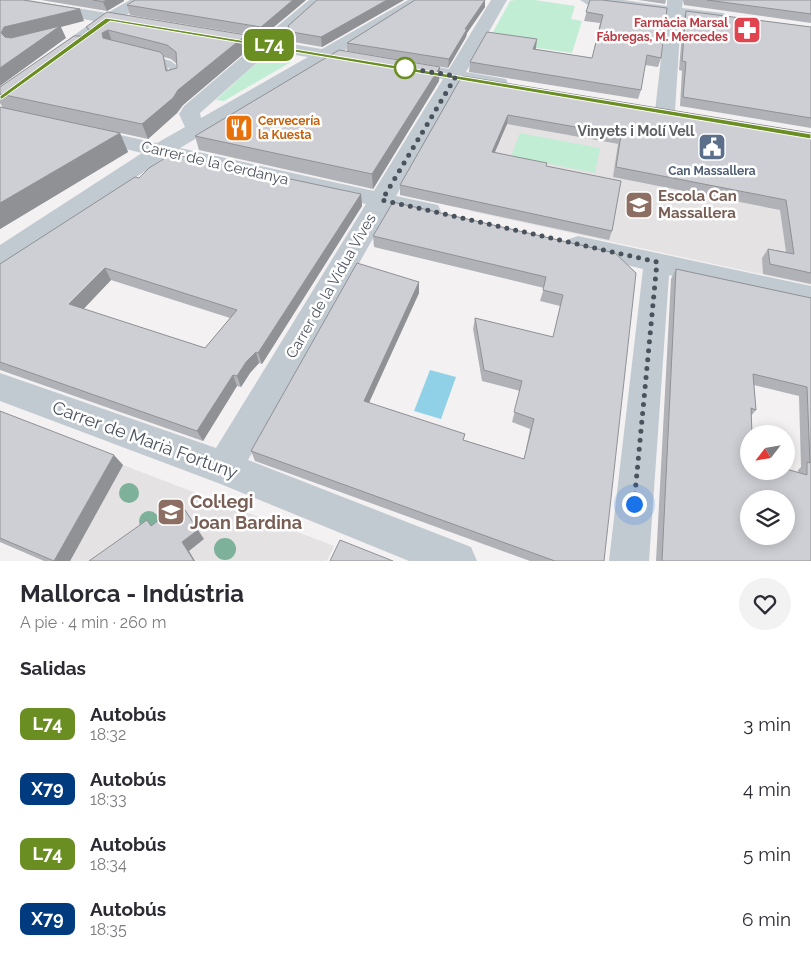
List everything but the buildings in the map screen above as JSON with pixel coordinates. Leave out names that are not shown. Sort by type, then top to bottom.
[{"type":"street","points":[[0,0],[28,2],[103,22],[156,27]]},
{"type":"street","points":[[0,97],[71,41],[141,0]]},
{"type":"street","points":[[197,131],[190,114],[205,94],[268,45],[318,0]]},
{"type":"street","points":[[1,256],[161,150],[197,131],[419,0]]},
{"type":"street","name":"Carrer de la Vídua Vives","points":[[224,468],[499,0]]},
{"type":"street","points":[[588,0],[674,6],[734,19]]},
{"type":"street","points":[[13,20],[28,2]]},
{"type":"street","points":[[665,111],[674,6]]},
{"type":"street","points":[[194,33],[517,86]]},
{"type":"street","points":[[42,44],[71,41]]},
{"type":"street","points":[[645,108],[684,114]]},
{"type":"street","name":"Carrer de la Cerdanya","points":[[72,131],[456,217]]},
{"type":"street","points":[[560,241],[811,297]]},
{"type":"street","points":[[628,561],[657,262]]},
{"type":"street","name":"Carrer de Marià Fortuny","points":[[0,387],[224,468],[457,561]]},
{"type":"lane","points":[[139,54],[168,63],[172,67],[175,82]]},
{"type":"shaded area","name":"Escola Can Massallera","points":[[507,124],[792,176],[811,285],[470,211]]},
{"type":"shaded area","name":"Col·legi Joan Bardina","points":[[123,465],[334,546],[327,561],[70,561]]},
{"type":"green space","points":[[535,0],[575,6],[571,19],[582,21],[572,53],[488,41],[510,1]]},
{"type":"green space","points":[[263,57],[291,62],[224,101],[216,100]]},
{"type":"green space","points":[[520,133],[600,148],[595,173],[511,156]]},
{"type":"water","points":[[430,370],[456,377],[441,419],[414,411]]},
{"type":"bus line","name":"L74","points":[[0,97],[108,19],[811,136]]},
{"type":"place","name":"Farmàcia Marsal Fábregas, M. Mercedes","points":[[747,30]]},
{"type":"place","name":"Cervecería la Kuesta","points":[[239,128]]},
{"type":"place","name":"Can Massallera","points":[[712,147]]},
{"type":"place","name":"Escola Can Massallera","points":[[639,205]]},
{"type":"place","name":"Col·legi Joan Bardina","points":[[171,512]]},
{"type":"district","name":"Vinyets i Molí Vell","points":[[636,131]]},
{"type":"route","points":[[405,68],[456,76],[382,200],[657,262],[634,504]]}]
